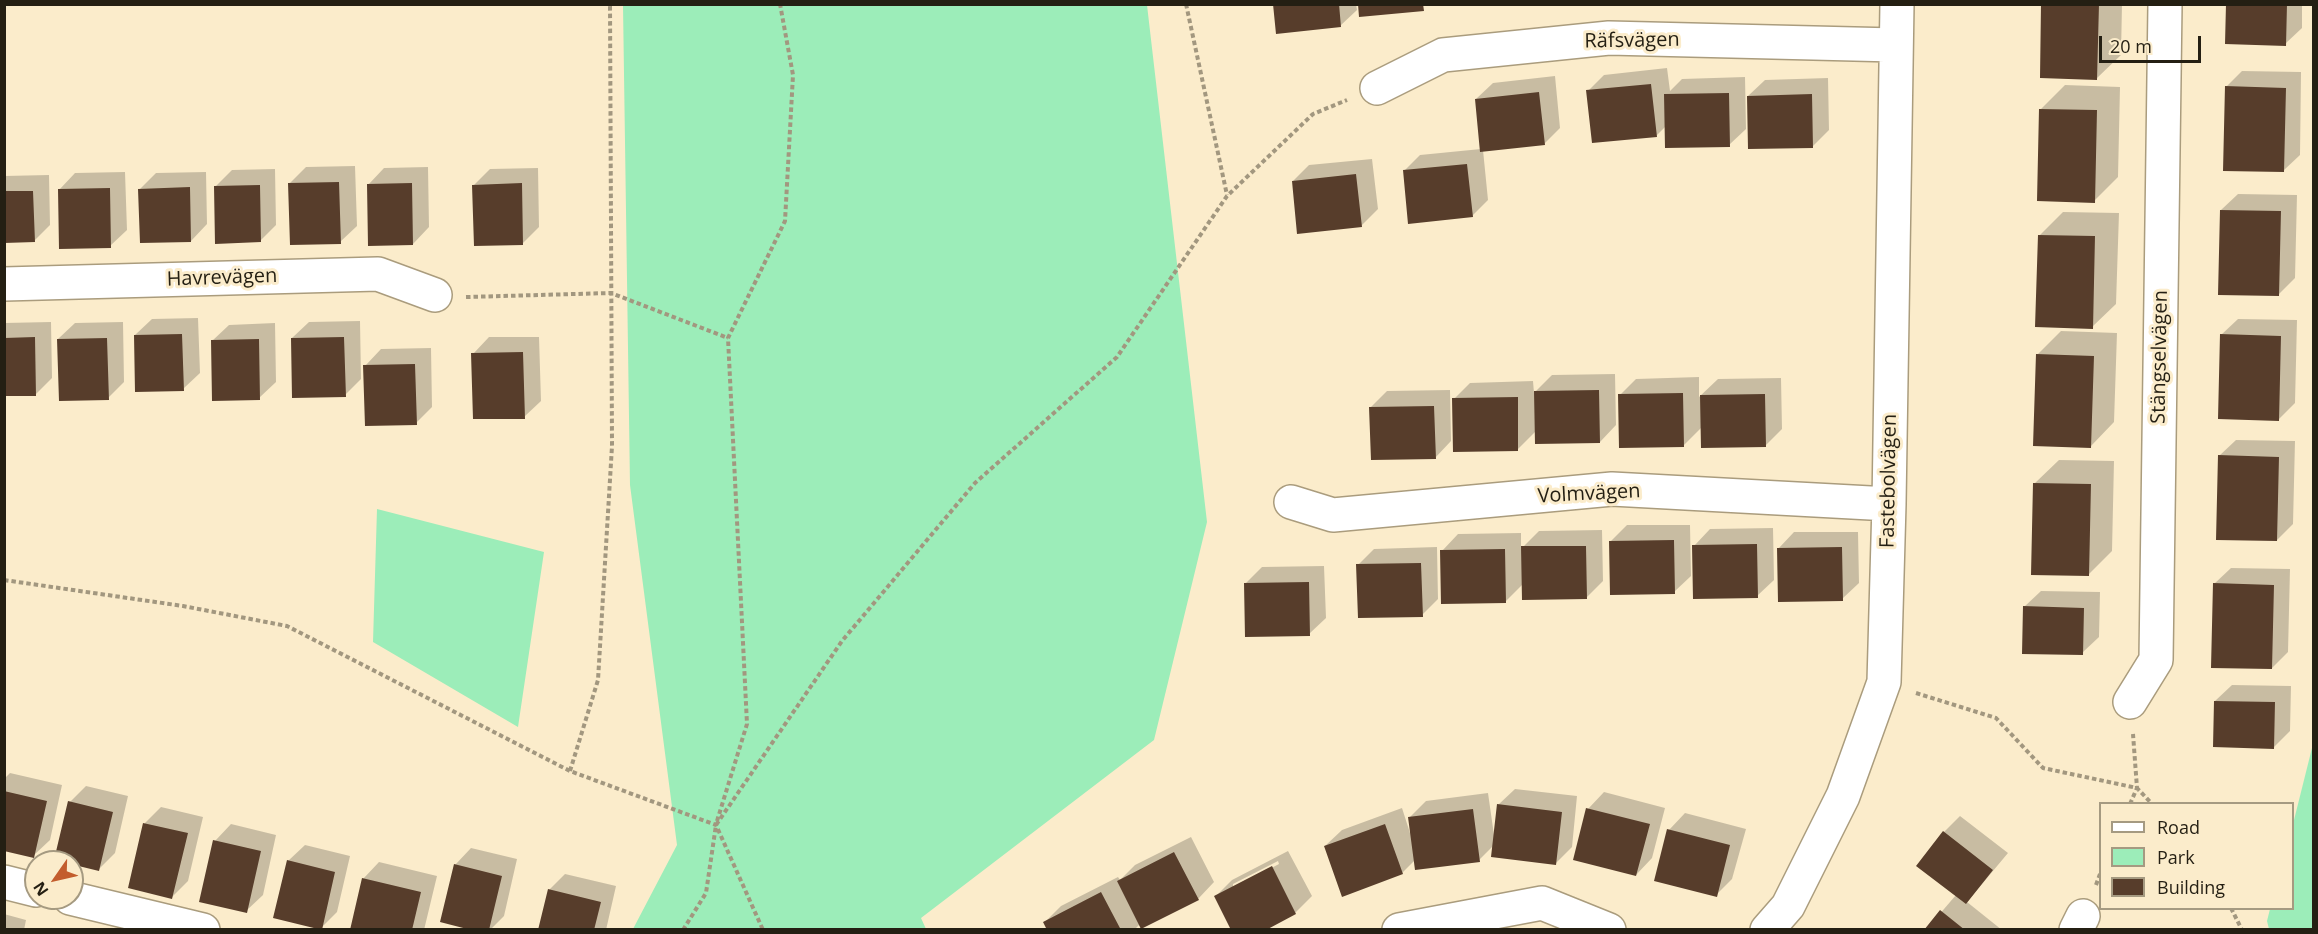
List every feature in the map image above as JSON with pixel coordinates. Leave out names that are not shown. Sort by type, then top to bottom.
[{"type":"street","name":"Fastebolvägen","points":[[1767,930],[1788,906],[1843,796],[1884,682],[1897,4]]},
{"type":"street","name":"Stängselvägen","points":[[2130,702],[2156,660],[2165,4]]},
{"type":"street","name":"Räfsvägen","points":[[1377,88],[1443,55],[1609,38],[1895,45]]},
{"type":"street","name":"Havrevägen","points":[[4,284],[378,274],[435,295]]},
{"type":"street","name":"Volmvägen","points":[[1291,502],[1333,516],[1612,489],[1889,504]]},
{"type":"street","points":[[4,882],[24,887]]},
{"type":"street","points":[[84,901],[203,930]]},
{"type":"street","points":[[1399,930],[1542,903],[1609,930]]},
{"type":"path","points":[[570,771],[598,680],[612,446],[610,4]]},
{"type":"path","points":[[683,930],[706,893],[716,825],[747,724],[728,338],[784,221],[793,75],[780,4]]},
{"type":"path","points":[[1186,4],[1227,196]]},
{"type":"path","points":[[716,825],[842,642],[975,483],[1117,357],[1227,196],[1313,114],[1377,88]]},
{"type":"path","points":[[435,295],[489,298],[612,293],[728,338]]},
{"type":"path","points":[[4,580],[183,606],[287,626],[570,771],[716,825],[763,930]]},
{"type":"path","points":[[1884,682],[1996,718],[2043,768],[2137,788],[2150,802]]},
{"type":"path","points":[[2130,702],[2137,788],[2131,802]]},
{"type":"path","points":[[2232,910],[2242,930]]},
{"type":"green space","points":[[623,5],[1147,5],[1207,522],[1154,740],[921,918],[926,929],[633,929],[677,845],[630,485]]},
{"type":"green space","points":[[377,509],[544,552],[518,727],[373,642]]},
{"type":"green space","points":[[2313,744],[2313,929],[2269,929],[2267,921],[2270,910],[2294,910],[2294,820]]},
{"type":"building","points":[[1273,4],[1339,4],[1341,27],[1276,34]]},
{"type":"building","points":[[1358,4],[1423,4],[1424,11],[1359,17]]},
{"type":"building","points":[[2041,4],[2099,4],[2097,80],[2040,78]]},
{"type":"building","points":[[2226,4],[2287,4],[2286,46],[2225,44]]},
{"type":"building","points":[[1651,84],[1657,137],[1592,143],[1586,90]]},
{"type":"building","points":[[2225,86],[2286,88],[2284,172],[2223,171]]},
{"type":"building","points":[[1539,92],[1545,145],[1480,152],[1475,99]]},
{"type":"building","points":[[1729,93],[1730,147],[1665,148],[1664,94]]},
{"type":"building","points":[[1812,94],[1813,148],[1748,149],[1747,96]]},
{"type":"building","points":[[2039,109],[2097,110],[2095,203],[2037,201]]},
{"type":"building","points":[[1467,164],[1473,217],[1408,224],[1403,170]]},
{"type":"building","points":[[1356,174],[1362,227],[1297,234],[1292,181]]},
{"type":"building","points":[[339,182],[341,244],[290,245],[288,183]]},
{"type":"building","points":[[412,183],[413,245],[368,246],[367,184]]},
{"type":"building","points":[[522,183],[523,245],[474,246],[472,185]]},
{"type":"building","points":[[260,185],[261,242],[215,244],[214,186]]},
{"type":"building","points":[[190,187],[191,242],[140,243],[138,189]]},
{"type":"building","points":[[110,188],[111,248],[59,249],[58,189]]},
{"type":"building","points":[[4,191],[33,191],[35,242],[4,243]]},
{"type":"building","points":[[2220,210],[2281,211],[2279,296],[2218,295]]},
{"type":"building","points":[[2038,235],[2095,236],[2093,329],[2035,327]]},
{"type":"building","points":[[182,334],[184,391],[135,392],[134,335]]},
{"type":"building","points":[[2220,334],[2281,336],[2279,421],[2218,419]]},
{"type":"building","points":[[35,337],[36,396],[4,396],[4,338]]},
{"type":"building","points":[[344,337],[346,397],[292,398],[291,338]]},
{"type":"building","points":[[107,338],[109,400],[59,401],[57,339]]},
{"type":"building","points":[[259,339],[260,400],[212,401],[211,340]]},
{"type":"building","points":[[523,352],[525,419],[473,419],[471,353]]},
{"type":"building","points":[[2036,354],[2094,356],[2091,448],[2033,446]]},
{"type":"building","points":[[415,364],[417,425],[365,426],[363,365]]},
{"type":"building","points":[[1599,390],[1600,443],[1535,444],[1534,391]]},
{"type":"building","points":[[1683,393],[1684,447],[1619,448],[1618,394]]},
{"type":"building","points":[[1765,394],[1766,447],[1701,448],[1700,395]]},
{"type":"building","points":[[1518,397],[1518,451],[1453,452],[1452,398]]},
{"type":"building","points":[[1434,406],[1436,459],[1371,460],[1369,407]]},
{"type":"building","points":[[2218,455],[2279,457],[2277,541],[2216,540]]},
{"type":"building","points":[[2033,483],[2091,484],[2089,576],[2031,575]]},
{"type":"building","points":[[1674,540],[1675,594],[1610,595],[1609,541]]},
{"type":"building","points":[[1757,544],[1758,598],[1693,599],[1692,545]]},
{"type":"building","points":[[1521,546],[1586,546],[1587,599],[1522,600]]},
{"type":"building","points":[[1842,547],[1843,601],[1778,602],[1777,548]]},
{"type":"building","points":[[1505,549],[1506,603],[1441,604],[1440,550]]},
{"type":"building","points":[[1421,563],[1423,617],[1358,618],[1356,564]]},
{"type":"building","points":[[1309,582],[1310,636],[1245,637],[1244,583]]},
{"type":"building","points":[[2213,583],[2274,585],[2272,669],[2211,668]]},
{"type":"building","points":[[2023,606],[2084,608],[2083,655],[2022,654]]},
{"type":"building","points":[[2214,701],[2275,702],[2274,749],[2213,747]]},
{"type":"building","points":[[4,791],[47,801],[36,850],[24,850],[24,856],[4,851]]},
{"type":"building","points":[[68,801],[113,812],[99,871],[84,867],[84,850],[56,850]]},
{"type":"building","points":[[1497,804],[1562,812],[1556,865],[1491,857]]},
{"type":"building","points":[[1586,808],[1650,824],[1636,876],[1573,860]]},
{"type":"building","points":[[1473,809],[1480,862],[1415,870],[1408,817]]},
{"type":"building","points":[[143,823],[188,833],[172,899],[128,888]]},
{"type":"building","points":[[1385,824],[1403,874],[1342,897],[1324,846]]},
{"type":"building","points":[[1667,829],[1730,845],[1717,897],[1654,881]]},
{"type":"building","points":[[1943,831],[1993,870],[1966,904],[1916,866]]},
{"type":"building","points":[[213,840],[261,851],[247,913],[199,902]]},
{"type":"building","points":[[1174,852],[1199,900],[1141,929],[1117,881]]},
{"type":"building","points":[[287,860],[335,872],[322,930],[273,918]]},
{"type":"building","points":[[454,864],[502,876],[489,930],[471,930],[440,922]]},
{"type":"building","points":[[1272,866],[1296,914],[1266,930],[1231,930],[1214,896]]},
{"type":"building","points":[[362,878],[421,892],[412,930],[350,930]]},
{"type":"building","points":[[548,889],[601,902],[594,930],[538,930]]},
{"type":"building","points":[[1101,892],[1121,930],[1047,930],[1043,922]]},
{"type":"building","points":[[1940,910],[1965,930],[1924,930]]}]
